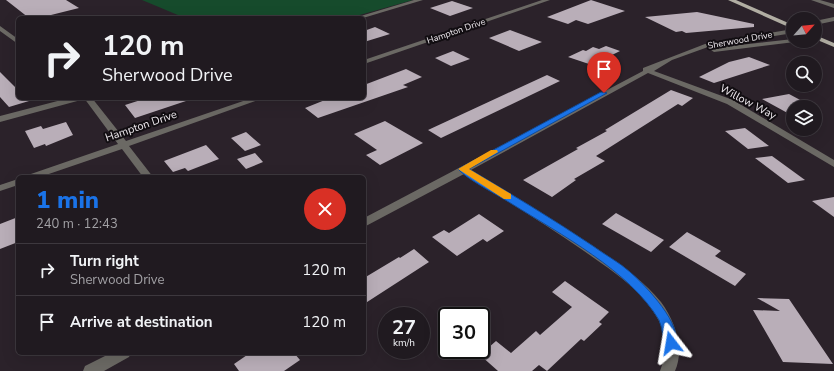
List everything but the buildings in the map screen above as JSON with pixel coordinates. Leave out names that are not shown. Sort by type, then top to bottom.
[{"type":"main road","points":[[731,0],[786,24]]},
{"type":"main road","points":[[822,40],[834,45]]},
{"type":"street","points":[[364,16],[420,0]]},
{"type":"street","name":"Hampton Drive","points":[[366,61],[547,0]]},
{"type":"street","points":[[814,0],[834,6]]},
{"type":"street","points":[[822,22],[834,19]]},
{"type":"street","points":[[822,26],[834,24]]},
{"type":"street","points":[[0,28],[16,40]]},
{"type":"street","name":"Sherwood Drive","points":[[366,222],[646,70],[688,52],[728,41],[786,32]]},
{"type":"street","name":"Sherwood Drive","points":[[688,52],[786,42]]},
{"type":"street","name":"Willow Way","points":[[646,70],[730,102],[834,164]]},
{"type":"street","points":[[0,119],[71,100]]},
{"type":"street","points":[[90,100],[147,175]]},
{"type":"street","name":"Hampton Drive","points":[[37,175],[254,100]]},
{"type":"street","points":[[463,169],[569,235],[625,274],[640,288],[664,319],[670,334],[672,351],[667,371]]},
{"type":"street","points":[[0,188],[16,183]]},
{"type":"street","points":[[90,371],[120,355]]},
{"type":"green space","points":[[142,0],[413,0],[356,16],[180,16]]},
{"type":"slow traffic","points":[[494,152],[463,169],[507,196]]},
{"type":"route","points":[[604,93],[463,169],[569,235],[625,274],[653,303],[664,319],[670,334],[671,343]]}]
